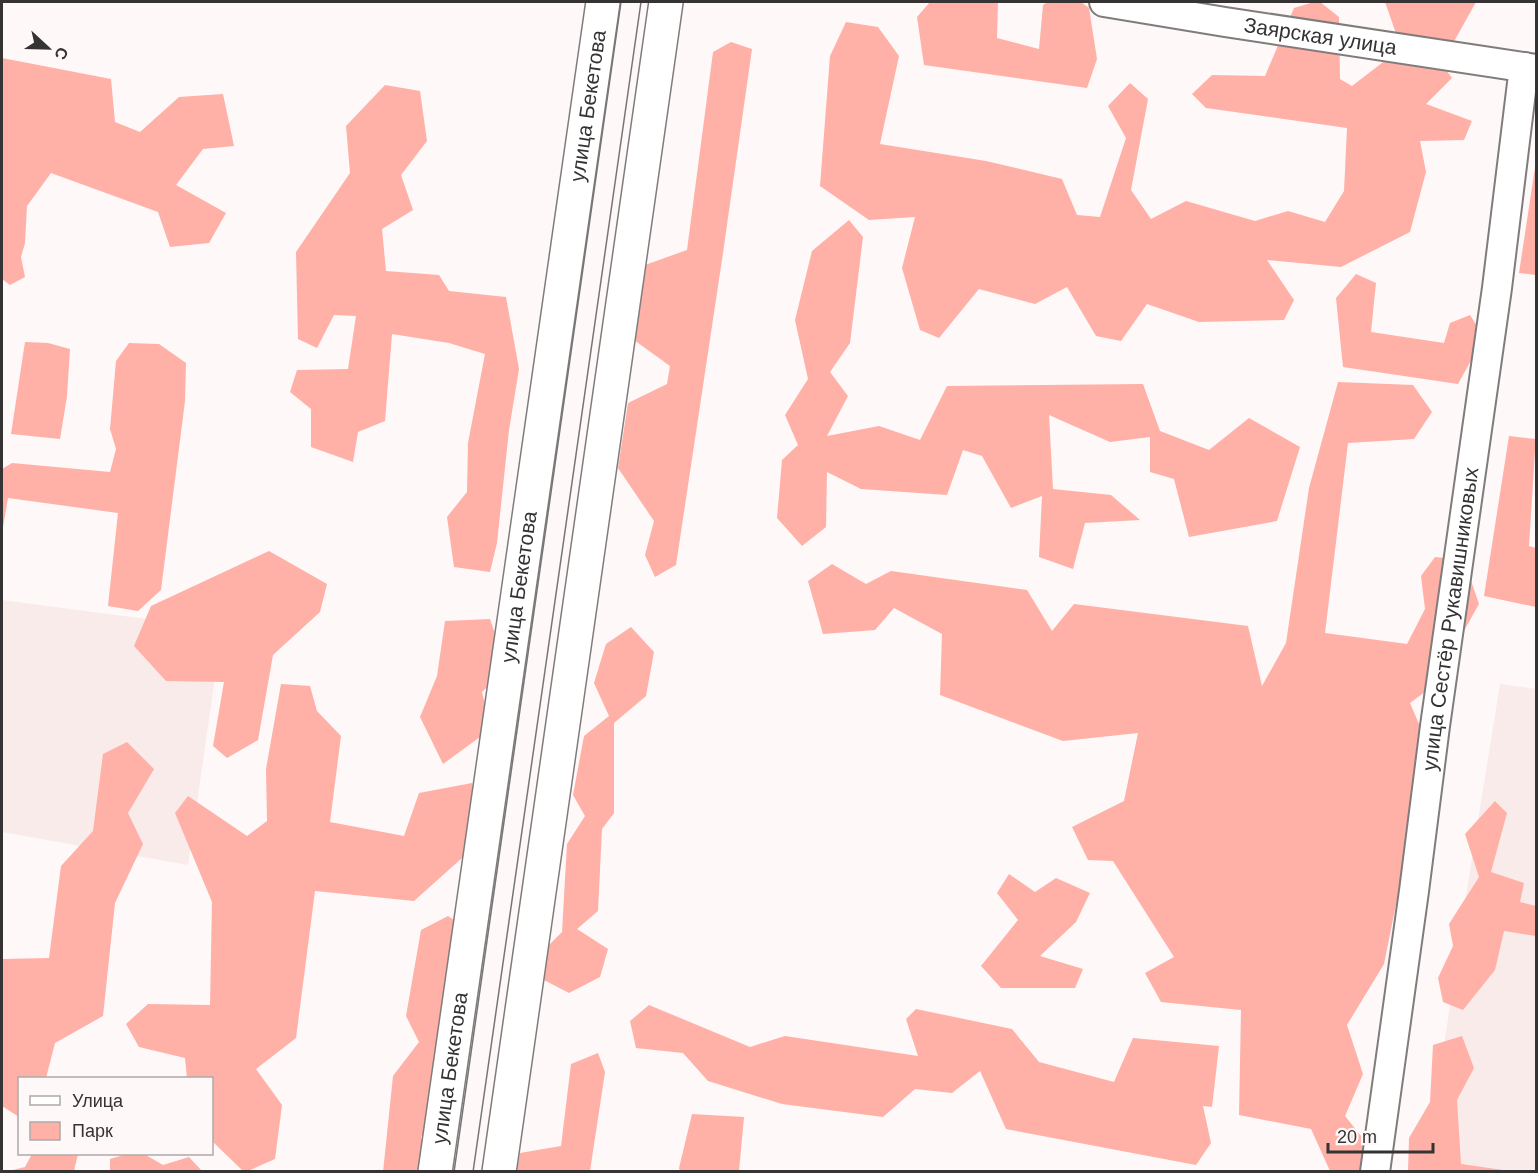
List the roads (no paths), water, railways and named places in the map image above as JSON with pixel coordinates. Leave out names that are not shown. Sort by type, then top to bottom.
[{"type":"main road","name":"улица Бекетова","points":[[435,1172],[603,2]]},
{"type":"main road","points":[[499,1172],[666,2]]},
{"type":"street","name":"Заярская улица","points":[[1104,2],[1226,12],[1530,68]]},
{"type":"street","name":"улица Сестёр Рукавишниковых","points":[[1376,1172],[1434,726],[1530,68]]},
{"type":"tram line","points":[[454,1172],[621,2]]},
{"type":"tram line","points":[[473,1172],[641,2]]}]
